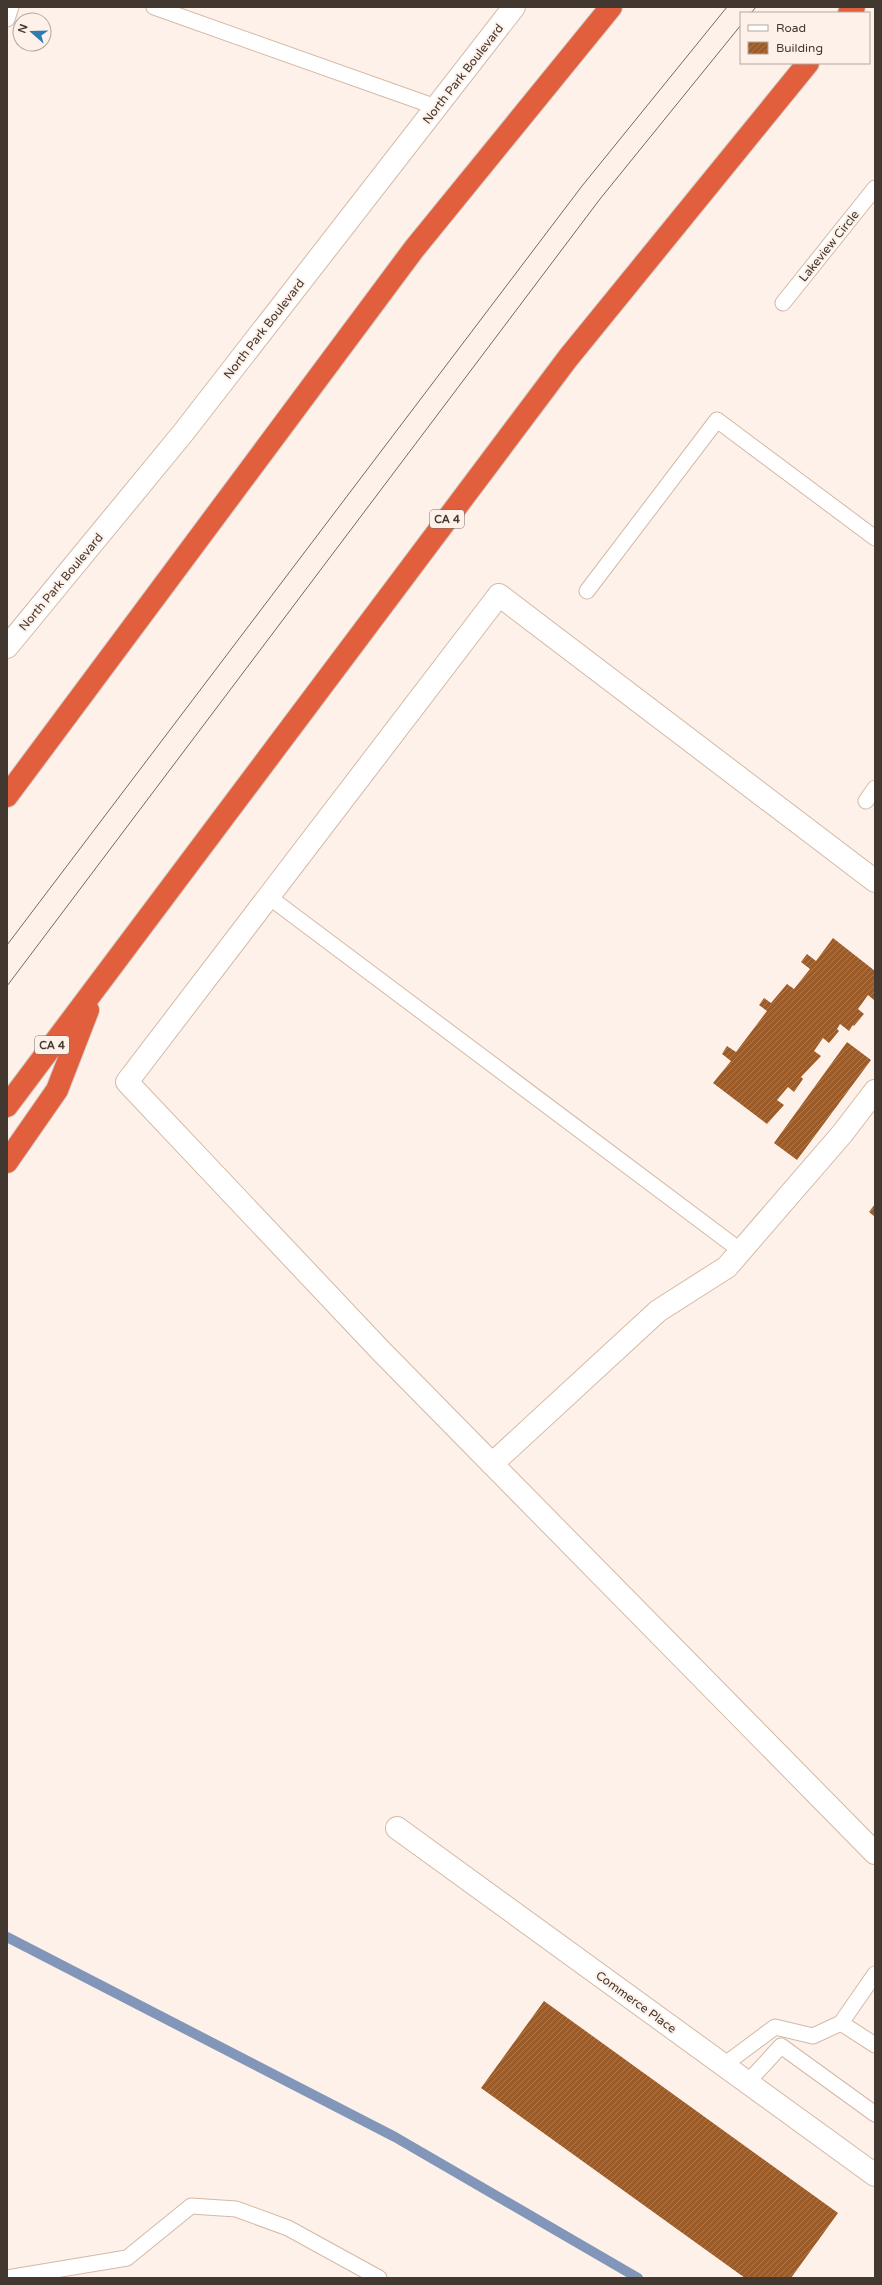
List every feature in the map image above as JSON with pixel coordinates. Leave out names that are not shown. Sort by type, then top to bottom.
[{"type":"highway","points":[[7,796],[414,249],[611,7]]},
{"type":"highway","name":"CA 4","points":[[7,1106],[568,358],[807,64]]},
{"type":"highway","points":[[7,1162],[57,1090],[97,985]]},
{"type":"street","name":"North Park Boulevard","points":[[7,647],[183,433],[514,7]]},
{"type":"street","points":[[875,881],[499,595],[127,1082],[381,1351],[875,1852]]},
{"type":"street","points":[[492,1464],[658,1311],[727,1267],[842,1134],[875,1091]]},
{"type":"street","name":"Commerce Place","points":[[396,1828],[875,2175]]},
{"type":"lane","points":[[7,19],[11,7]]},
{"type":"lane","points":[[154,7],[436,107]]},
{"type":"lane","name":"Lakeview Circle","points":[[783,303],[875,188]]},
{"type":"lane","points":[[587,591],[717,420],[875,538]]},
{"type":"lane","points":[[866,801],[875,788]]},
{"type":"lane","points":[[269,897],[741,1251]]},
{"type":"lane","points":[[724,2065],[775,2027],[813,2036],[841,2023],[875,1974]]},
{"type":"lane","points":[[841,2023],[875,2045]]},
{"type":"lane","points":[[747,2083],[781,2046],[875,2114]]},
{"type":"lane","points":[[7,2278],[127,2258],[191,2206],[236,2209],[288,2228],[379,2278]]},
{"type":"lane","points":[[61,2268],[74,2278]]},
{"type":"building","points":[[833,938],[875,971],[875,998],[874,1000],[868,995],[858,1009],[864,1014],[849,1031],[840,1024],[837,1029],[839,1031],[829,1043],[823,1038],[814,1051],[821,1056],[801,1077],[803,1079],[794,1092],[788,1087],[777,1100],[784,1105],[767,1124],[713,1083],[731,1061],[722,1054],[727,1046],[736,1052],[767,1011],[759,1005],[764,998],[771,1003],[787,984],[794,989],[810,969],[801,962],[807,954],[816,961]]},
{"type":"building","points":[[847,1042],[871,1060],[797,1160],[774,1143]]},
{"type":"building","points":[[875,1204],[875,1217],[869,1212]]},
{"type":"building","points":[[544,2001],[838,2213],[791,2278],[745,2278],[481,2088]]},
{"type":"waterway","points":[[7,1937],[395,2137],[638,2278]]},
{"type":"tram line","points":[[7,945],[582,186],[727,7]]},
{"type":"tram line","points":[[752,12],[756,7]]},
{"type":"tram line","points":[[7,986],[600,199],[740,26]]}]
